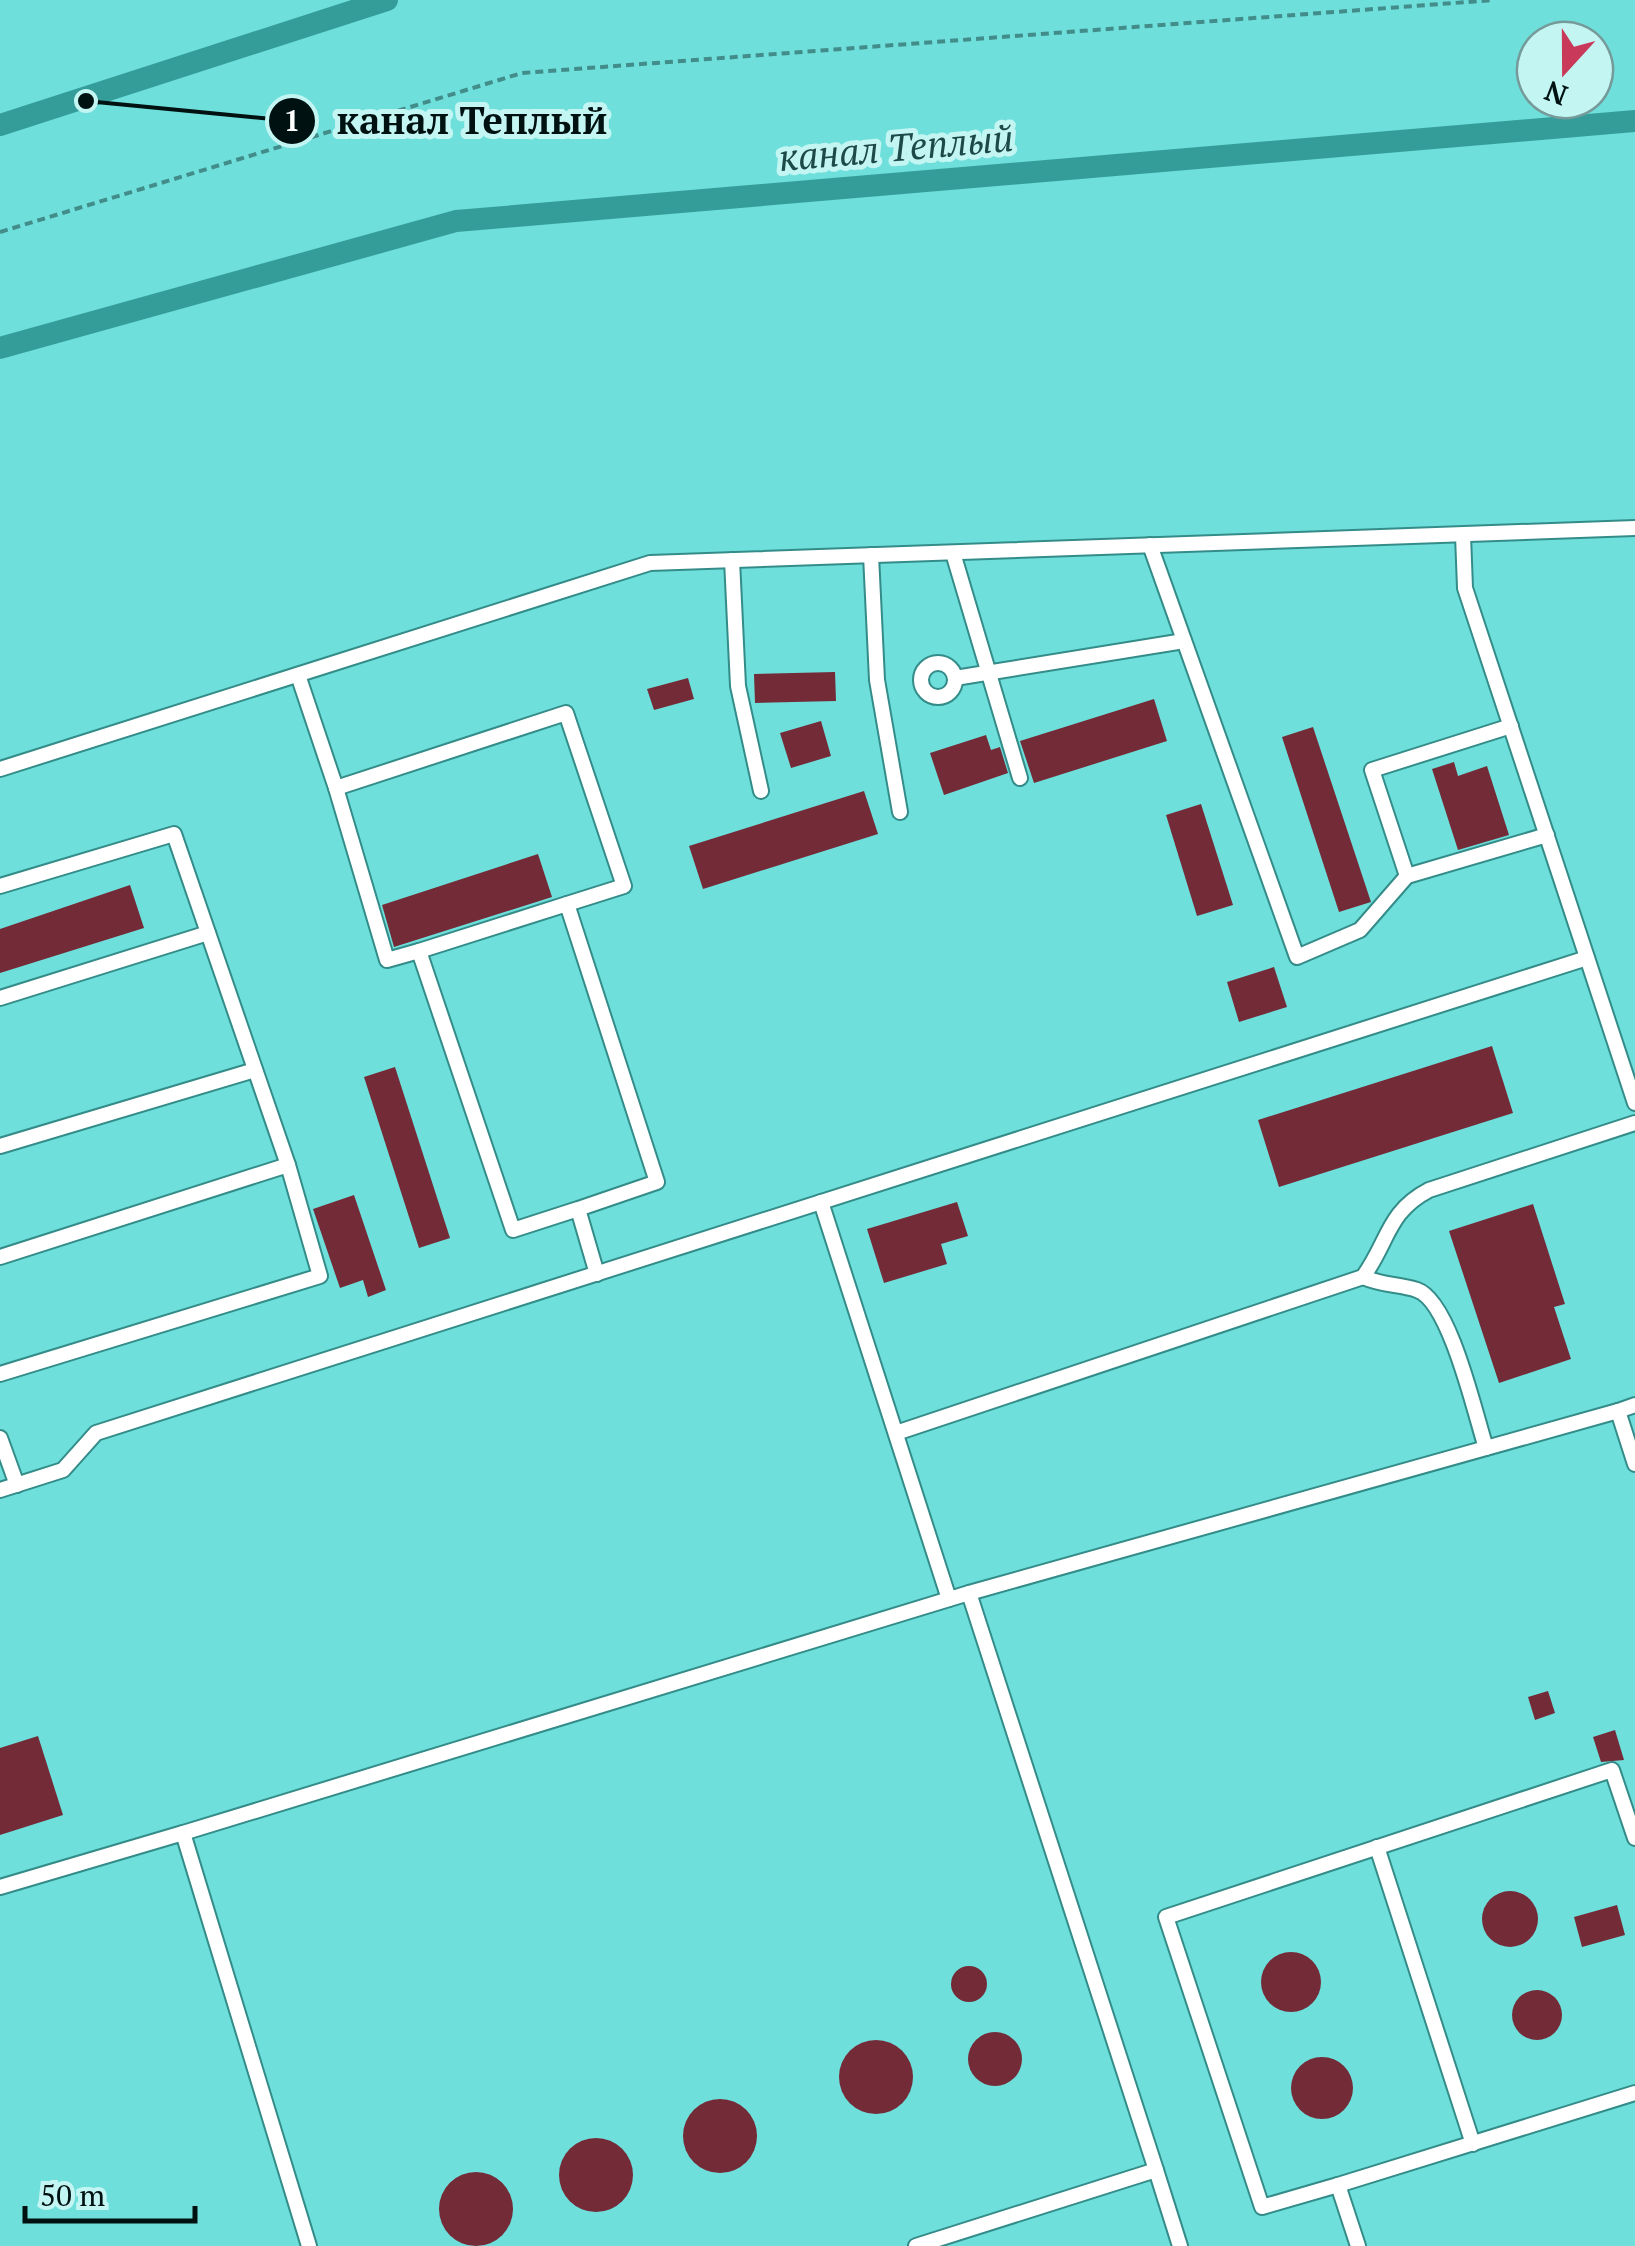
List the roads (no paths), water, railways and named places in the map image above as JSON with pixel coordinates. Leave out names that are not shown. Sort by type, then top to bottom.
[{"type":"lane","points":[[0,770],[650,563],[1635,528]]},
{"type":"lane","points":[[1463,534],[1465,588],[1635,1103]]},
{"type":"lane","points":[[1150,546],[1298,957],[1360,930],[1407,876],[1547,836]]},
{"type":"lane","points":[[953,553],[1020,778]]},
{"type":"lane","points":[[871,556],[877,680],[900,812]]},
{"type":"lane","points":[[732,560],[738,686],[762,791]]},
{"type":"lane","points":[[956,678],[1184,641]]},
{"type":"lane","points":[[298,675],[386,960],[624,886],[566,713],[336,788]]},
{"type":"lane","points":[[1407,876],[1372,770],[1511,726]]},
{"type":"lane","points":[[0,886],[174,834],[288,1165],[320,1276],[0,1374]]},
{"type":"lane","points":[[419,951],[513,1230],[657,1182],[567,904]]},
{"type":"lane","points":[[0,998],[208,934]]},
{"type":"lane","points":[[0,1490],[63,1470],[96,1433],[1588,958]]},
{"type":"lane","points":[[0,1146],[256,1070]]},
{"type":"lane","points":[[896,1433],[1364,1277],[1383,1250],[1388,1225],[1406,1202],[1429,1190],[1635,1123]]},
{"type":"lane","points":[[0,1257],[288,1165]]},
{"type":"lane","points":[[821,1202],[949,1599]]},
{"type":"lane","points":[[578,1209],[597,1274]]},
{"type":"lane","points":[[1364,1277],[1389,1288],[1419,1290],[1441,1310],[1486,1448]]},
{"type":"lane","points":[[0,1887],[968,1593],[1635,1406]]},
{"type":"lane","points":[[1618,1410],[1635,1464]]},
{"type":"lane","points":[[0,1438],[17,1484]]},
{"type":"lane","points":[[968,1593],[1180,2246]]},
{"type":"lane","points":[[1635,1838],[1612,1770],[1166,1916],[1262,2207],[1635,2094]]},
{"type":"lane","points":[[183,1833],[309,2246]]},
{"type":"lane","points":[[1377,1848],[1473,2144]]},
{"type":"lane","points":[[916,2246],[1156,2170]]},
{"type":"lane","points":[[1338,2185],[1358,2246]]},
{"type":"waterway","name":"канал Теплый","points":[[0,125],[387,0]]},
{"type":"waterway","name":"канал Теплый","points":[[0,348],[456,221],[1635,121]]},
{"type":"place","name":"канал Теплый","points":[[86,101]]}]
